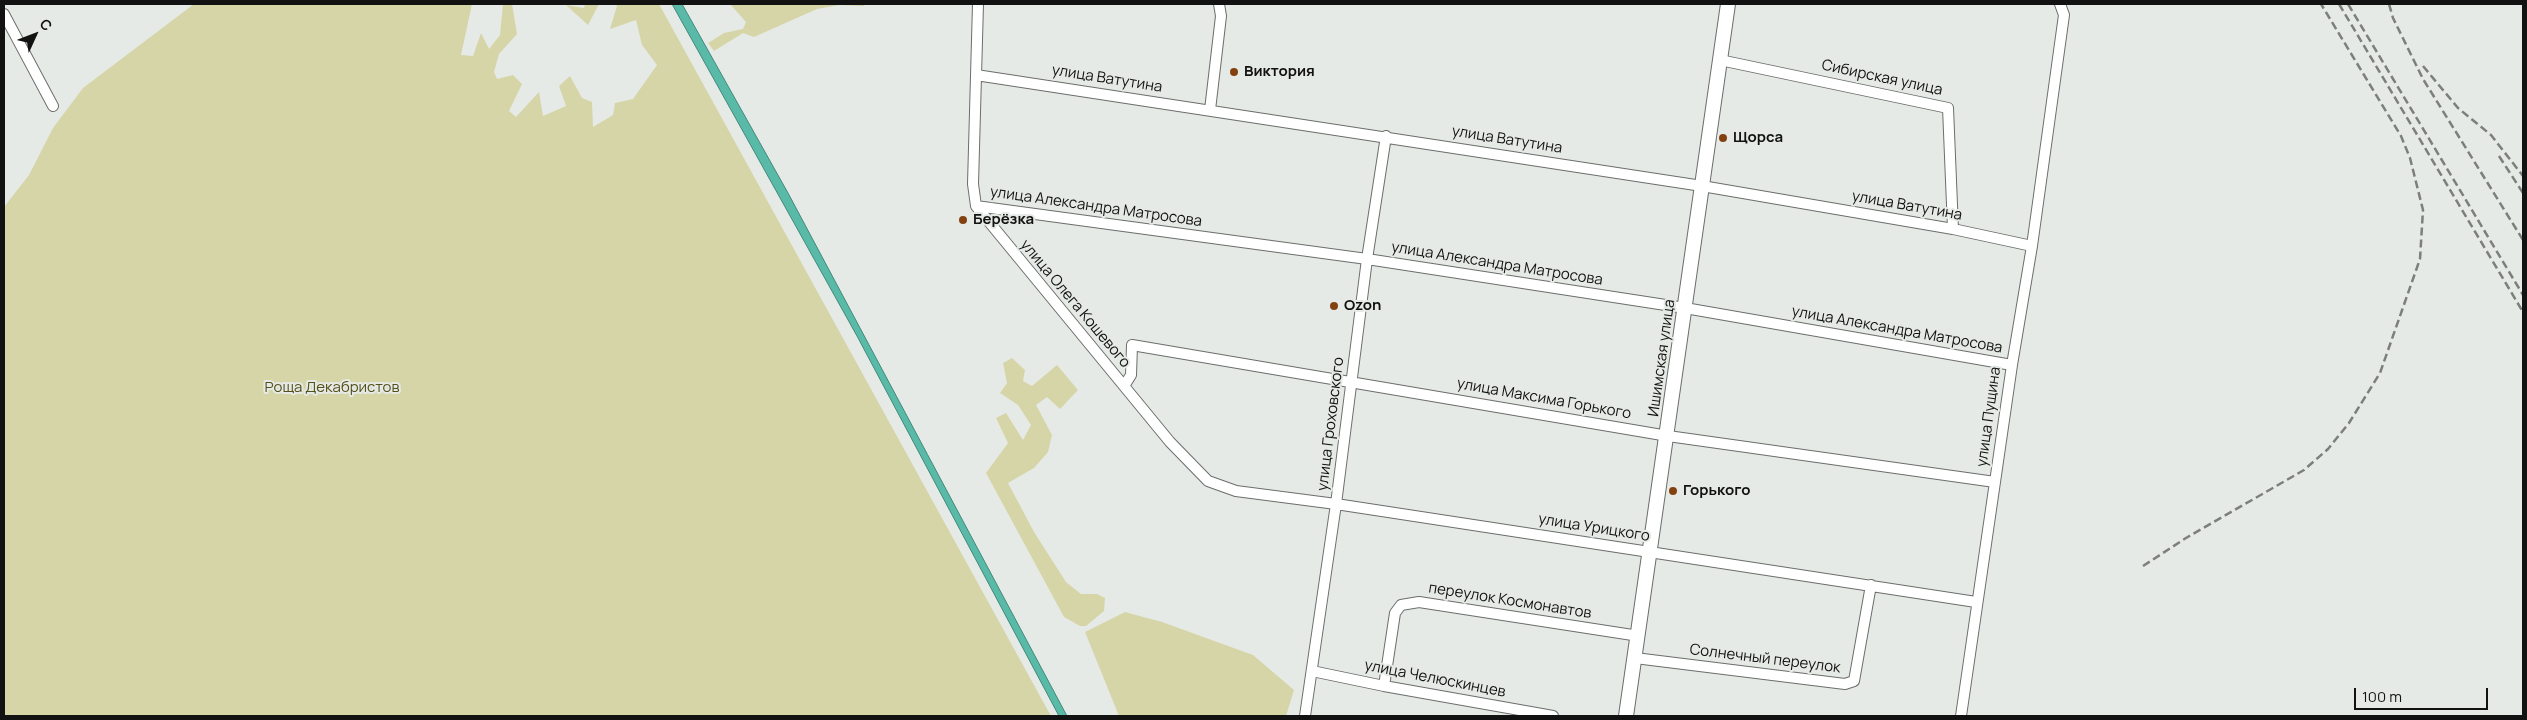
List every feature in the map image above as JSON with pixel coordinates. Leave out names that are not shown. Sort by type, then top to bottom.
[{"type":"main road","name":"Ишимская улица","points":[[1626,716],[1668,436],[1728,4]]},
{"type":"street","points":[[976,206],[973,184],[978,4]]},
{"type":"street","points":[[1210,110],[1221,16],[1219,4]]},
{"type":"street","name":"улица Пущина","points":[[1961,716],[1976,602],[2032,246],[2064,15],[2060,4]]},
{"type":"street","points":[[4,14],[53,106]]},
{"type":"street","name":"Сибирская улица","points":[[1720,60],[1948,108],[1953,229]]},
{"type":"street","name":"улица Ватутина","points":[[976,75],[1386,136],[1702,186],[1953,229],[2032,246]]},
{"type":"street","name":"улица Гроховского","points":[[1305,716],[1336,504],[1367,259],[1386,136]]},
{"type":"street","name":"улица Александра Матросова","points":[[976,206],[1367,259],[1685,308],[2012,365]]},
{"type":"street","name":"улица Олега Кошевого","points":[[976,206],[1170,442],[1208,480]]},
{"type":"street","name":"улица Максима Горького","points":[[1124,386],[1131,375],[1132,345],[1668,436],[1995,482]]},
{"type":"street","name":"улица Урицкого","points":[[1208,480],[1236,492],[1336,504],[1976,602]]},
{"type":"street","name":"Солнечный переулок","points":[[1636,658],[1845,684],[1854,681],[1871,585]]},
{"type":"street","name":"переулок Космонавтов","points":[[1384,686],[1395,613],[1402,605],[1419,602],[1639,636]]},
{"type":"street","name":"улица Челюскинцев","points":[[1312,670],[1384,686],[1553,716]]},
{"type":"green space","name":"Роща Декабристов","points":[[194,4],[472,4],[461,55],[473,56],[481,33],[489,49],[500,35],[503,4],[512,4],[517,34],[499,54],[494,72],[497,79],[513,75],[522,84],[509,111],[516,117],[539,92],[543,116],[566,106],[559,86],[570,76],[582,98],[592,102],[593,127],[613,115],[615,103],[633,99],[657,65],[642,45],[636,20],[610,29],[617,6],[615,4],[659,4],[1051,716],[4,716],[4,207],[29,175],[53,128],[83,88]]},
{"type":"green space","points":[[585,4],[599,4],[588,25],[566,5],[584,8]]},
{"type":"green space","points":[[730,4],[864,4],[864,6],[839,5],[817,9],[754,37],[743,33],[714,51],[708,43],[724,33],[743,29],[746,22]]},
{"type":"green space","points":[[1012,358],[1025,370],[1023,381],[1032,386],[1057,365],[1078,390],[1060,409],[1047,397],[1036,405],[1052,435],[1048,452],[1034,468],[1008,483],[1034,532],[1066,582],[1081,594],[1097,594],[1105,598],[1104,611],[1086,626],[1080,626],[1064,617],[986,473],[1008,443],[996,418],[1006,413],[1023,440],[1031,425],[1018,405],[1000,393],[1007,383],[1003,363]]},
{"type":"green space","points":[[1125,612],[1162,622],[1253,655],[1294,690],[1286,716],[1119,716],[1085,632]]},
{"type":"shaded area","points":[[672,4],[682,4],[788,193],[1067,716],[1059,716],[857,336]]},
{"type":"railway","points":[[2143,566],[2186,538],[2304,470],[2328,449],[2349,423],[2380,373],[2420,259],[2423,210],[2410,158],[2401,136],[2321,4]]},
{"type":"railway","points":[[2339,4],[2523,312]]},
{"type":"railway","points":[[2348,4],[2523,295]]},
{"type":"railway","points":[[2389,4],[2393,18],[2423,79],[2523,240]]},
{"type":"railway","points":[[2423,66],[2458,108],[2491,135],[2523,176]]},
{"type":"railway","points":[[2499,156],[2523,193]]},
{"type":"place","name":"Виктория","points":[[1234,72]]},
{"type":"place","name":"Щорса","points":[[1723,138]]},
{"type":"place","name":"Берёзка","points":[[963,220]]},
{"type":"place","name":"Ozon","points":[[1334,306]]},
{"type":"place","name":"Горького","points":[[1673,491]]}]
